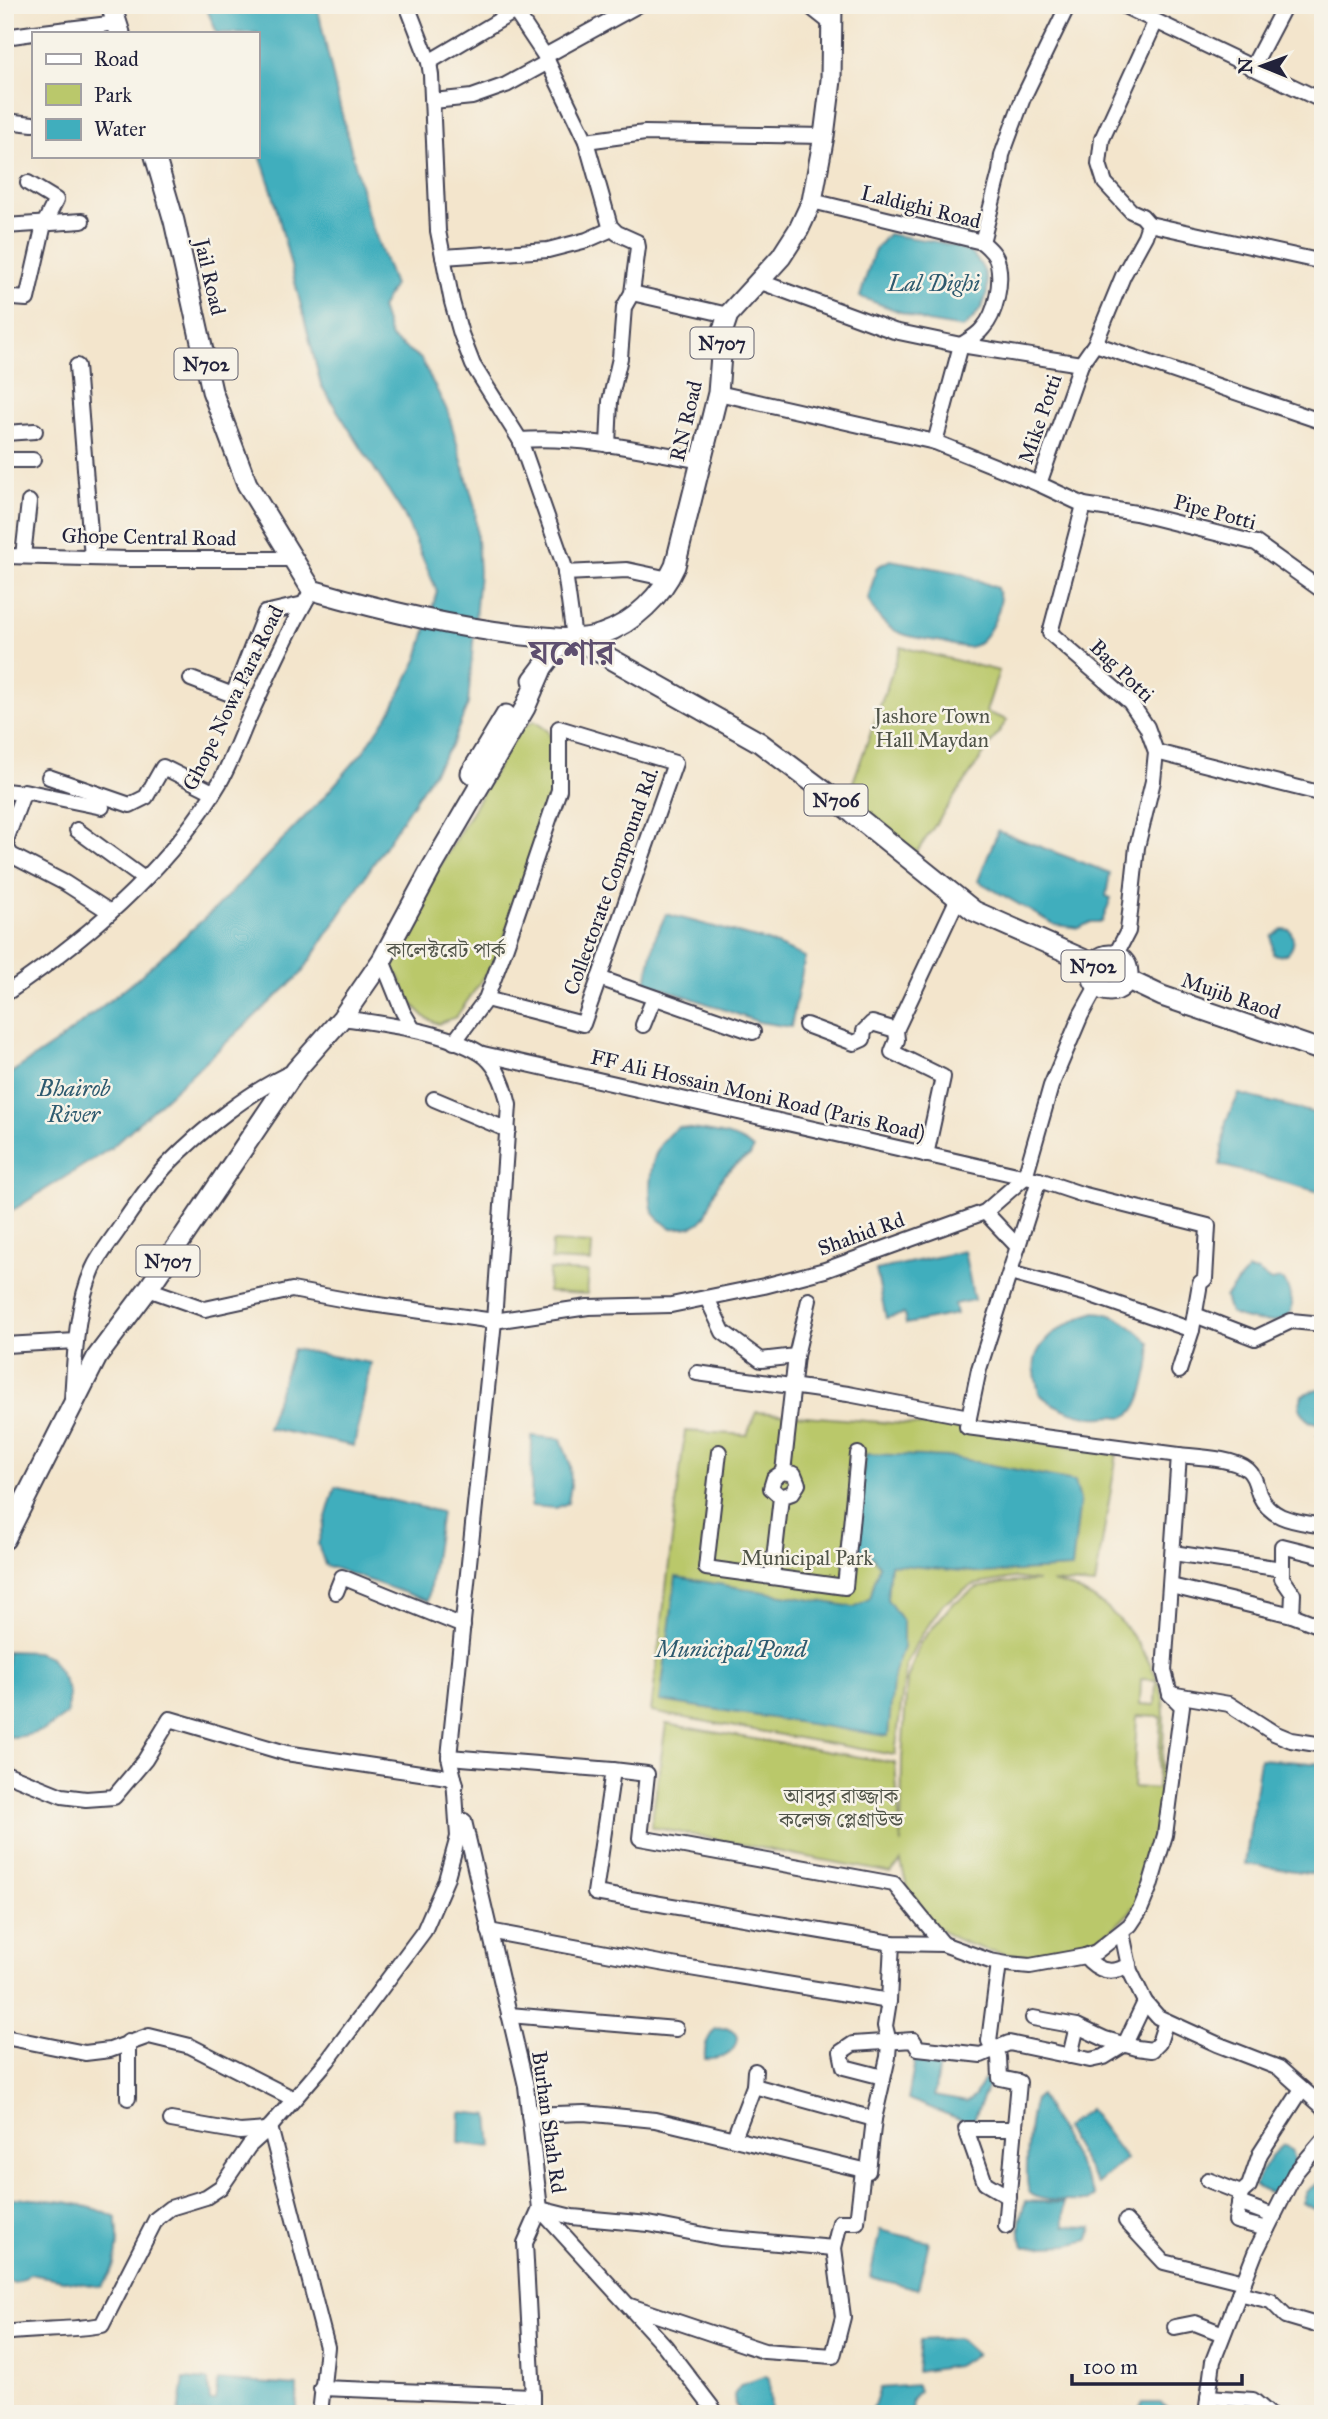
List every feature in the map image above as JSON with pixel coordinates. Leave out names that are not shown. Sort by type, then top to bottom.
[{"type":"highway","name":"N707","points":[[728,315],[761,282],[781,257],[799,229],[812,201],[831,80],[832,15]]},
{"type":"highway","name":"Jail Road","points":[[156,158],[174,221],[212,390],[247,484],[292,559]]},
{"type":"highway","name":"RN Road","points":[[569,639],[602,634],[632,617],[654,599],[669,579],[675,566],[718,393],[723,330],[728,315]]},
{"type":"highway","name":"N702","points":[[292,559],[308,597]]},
{"type":"highway","points":[[308,597],[491,631],[569,639]]},
{"type":"highway","name":"N707","points":[[356,998],[397,909],[483,752],[511,707],[569,639]]},
{"type":"highway","name":"N706","points":[[569,639],[759,742],[981,915],[1094,964]]},
{"type":"highway","name":"N707","points":[[5,1539],[97,1357],[148,1289],[296,1070],[342,1018],[382,960],[524,708],[541,671]]},
{"type":"highway","name":"N702","points":[[1103,956],[1115,956],[1124,962],[1128,974],[1119,988],[1101,989],[1092,975],[1094,964],[1103,956]]},
{"type":"highway","name":"Mujib Raod","points":[[1126,979],[1162,996],[1323,1051]]},
{"type":"street","points":[[407,5],[429,62],[438,231],[452,302],[469,354],[520,440],[565,573],[569,639]]},
{"type":"street","points":[[433,101],[472,97],[506,85],[638,5]]},
{"type":"street","points":[[808,5],[832,15]]},
{"type":"street","points":[[982,242],[1002,155],[1023,99],[1068,5]]},
{"type":"street","points":[[1122,5],[1323,101]]},
{"type":"street","points":[[1252,68],[1285,5]]},
{"type":"street","points":[[429,62],[517,7],[547,59],[586,142],[607,221],[612,229],[637,242],[632,293],[624,307],[620,358],[610,401],[608,445]]},
{"type":"street","points":[[41,32],[116,21]]},
{"type":"street","points":[[1155,23],[1102,139],[1099,164],[1105,183],[1130,211],[1142,216],[1149,224],[1323,262]]},
{"type":"street","points":[[5,37],[32,33]]},
{"type":"street","points":[[5,121],[32,124]]},
{"type":"street","points":[[586,142],[645,133],[824,136]]},
{"type":"street","points":[[13,298],[27,299],[44,223],[56,200],[28,183]]},
{"type":"street","name":"Laldighi Road","points":[[812,201],[982,242],[993,252],[998,262],[996,298],[991,314],[984,328],[961,345]]},
{"type":"street","points":[[5,226],[82,220]]},
{"type":"street","points":[[1081,364],[1095,344],[1123,276],[1149,224]]},
{"type":"street","points":[[443,257],[548,250],[587,240],[612,229]]},
{"type":"street","points":[[761,282],[894,331],[961,345],[935,442]]},
{"type":"street","points":[[632,293],[728,315]]},
{"type":"street","points":[[1095,344],[1323,422]]},
{"type":"street","name":"Mike Potti","points":[[961,345],[1081,364],[1040,484]]},
{"type":"street","points":[[78,366],[92,558]]},
{"type":"street","name":"Pipe Potti","points":[[718,393],[935,442],[1040,484],[1084,505],[1136,513],[1256,543],[1323,591]]},
{"type":"street","points":[[5,433],[35,431]]},
{"type":"street","points":[[520,440],[553,438],[701,461]]},
{"type":"street","points":[[5,460],[33,460]]},
{"type":"street","points":[[23,556],[29,502]]},
{"type":"street","name":"Bag Potti","points":[[1084,505],[1051,633],[1130,702],[1147,727],[1156,752]]},
{"type":"street","name":"Ghope Central Road","points":[[5,555],[292,559]]},
{"type":"street","points":[[565,573],[627,570],[669,579]]},
{"type":"street","points":[[191,679],[233,695],[265,613],[308,597]]},
{"type":"street","name":"Ghope Nowa Para Road","points":[[5,994],[82,938],[144,879],[180,839],[220,781],[273,662],[308,597]]},
{"type":"street","name":"Collectorate Compound Rd.","points":[[454,1042],[486,999],[559,790],[559,727],[676,764],[583,1024],[486,999]]},
{"type":"street","points":[[1115,956],[1128,931],[1137,847],[1153,781],[1156,752],[1323,794]]},
{"type":"street","points":[[49,777],[131,805],[146,797],[163,767],[213,792]]},
{"type":"street","points":[[102,807],[24,790],[5,844],[11,855],[65,883],[110,912]]},
{"type":"street","points":[[5,791],[23,793]]},
{"type":"street","points":[[77,830],[144,879]]},
{"type":"street","points":[[926,1155],[943,1077],[892,1052],[897,1040],[896,1030],[958,898]]},
{"type":"street","points":[[382,960],[403,1012],[413,1029]]},
{"type":"street","points":[[599,978],[752,1032]]},
{"type":"street","points":[[1097,985],[1081,1015],[1051,1086],[1018,1247],[979,1369],[967,1427],[1219,1460],[1244,1467],[1254,1478],[1266,1506],[1282,1518],[1323,1526]]},
{"type":"street","points":[[643,1025],[654,998]]},
{"type":"street","name":"FF Ali Hossain Moni Road (Paris Road)","points":[[342,1018],[413,1029],[483,1054],[1032,1179],[1116,1204],[1208,1226],[1205,1279],[1199,1283],[1195,1315]]},
{"type":"street","points":[[806,1025],[854,1043],[863,1039],[864,1031],[872,1023],[896,1030]]},
{"type":"street","points":[[5,2333],[102,2326],[156,2219],[170,2208],[206,2197],[221,2187],[249,2146],[328,2060],[424,1931],[446,1880],[458,1837],[454,1778],[449,1757],[494,1321],[509,1130],[509,1105],[505,1085],[483,1054]]},
{"type":"street","points":[[71,1407],[76,1342],[93,1269],[134,1207],[167,1166],[251,1094],[296,1070]]},
{"type":"street","points":[[434,1099],[509,1130]]},
{"type":"street","name":"Shahid Rd","points":[[148,1289],[205,1309],[292,1290],[494,1321],[588,1307],[671,1305],[825,1270],[985,1212],[1032,1179]]},
{"type":"street","points":[[985,1212],[1018,1247]]},
{"type":"street","points":[[1010,1273],[1091,1295],[1192,1330]]},
{"type":"street","points":[[707,1298],[723,1332],[761,1360],[796,1356]]},
{"type":"street","points":[[772,1577],[780,1497],[792,1493],[798,1484],[794,1474],[783,1472],[796,1356],[809,1300]]},
{"type":"street","points":[[1179,1370],[1195,1315],[1255,1338],[1291,1321],[1323,1324]]},
{"type":"street","points":[[5,1345],[76,1342]]},
{"type":"street","points":[[697,1373],[848,1394],[969,1417]]},
{"type":"street","points":[[719,1452],[706,1568],[845,1587],[858,1454]]},
{"type":"street","points":[[613,1770],[594,1893],[892,1943],[943,1944],[999,1963],[1030,1966],[1096,1952],[1122,1933],[1140,1910],[1165,1835],[1182,1706],[1170,1694],[1164,1671],[1179,1455]]},
{"type":"street","points":[[1292,1615],[1293,1594],[1282,1578],[1282,1546],[1318,1555],[1323,1553]]},
{"type":"street","points":[[1173,1553],[1282,1569]]},
{"type":"street","points":[[336,1592],[342,1577],[463,1626]]},
{"type":"street","points":[[1171,1586],[1292,1615],[1323,1628]]},
{"type":"street","points":[[1170,1694],[1229,1704],[1274,1733],[1291,1740],[1323,1745]]},
{"type":"street","points":[[5,1773],[62,1796],[86,1799],[114,1797],[145,1760],[170,1719],[286,1753],[454,1778]]},
{"type":"street","points":[[449,1757],[647,1774],[640,1839],[894,1884],[943,1944]]},
{"type":"street","name":"Burhan Shah Rd","points":[[454,1778],[526,2086],[540,2209],[665,2346],[716,2414]]},
{"type":"street","points":[[489,1931],[889,2001]]},
{"type":"street","points":[[1122,1933],[1129,1964],[1145,2002],[1158,2017],[1279,2068],[1323,2107]]},
{"type":"street","points":[[529,2115],[584,2113],[655,2120],[868,2171],[874,2119],[890,2042],[885,2026],[892,1943]]},
{"type":"street","points":[[1085,1956],[1094,1968],[1108,1971],[1120,1971],[1129,1964]]},
{"type":"street","points":[[999,1963],[989,2040],[999,2057],[1000,2078],[1019,2082],[1006,2226]]},
{"type":"street","points":[[883,2077],[844,2067],[841,2052],[853,2044],[913,2040],[918,2048],[981,2054],[1009,2043],[1090,2060],[1104,2057],[1125,2044],[1145,2002]]},
{"type":"street","points":[[509,2015],[676,2029]]},
{"type":"street","points":[[1034,2018],[1077,2026],[1105,2039],[1152,2050],[1159,2043],[1166,2021]]},
{"type":"street","points":[[1070,2056],[1077,2026]]},
{"type":"street","points":[[5,2037],[85,2053],[110,2050],[149,2036],[190,2046],[294,2099]]},
{"type":"street","points":[[128,2042],[128,2098]]},
{"type":"street","points":[[734,2138],[755,2078],[874,2119]]},
{"type":"street","points":[[1270,2222],[1236,2221],[1240,2198],[1249,2186],[1260,2154],[1302,2089]]},
{"type":"street","points":[[171,2120],[240,2132],[268,2128]]},
{"type":"street","points":[[268,2128],[327,2347],[320,2414]]},
{"type":"street","points":[[1009,2197],[985,2183],[966,2129],[1015,2129]]},
{"type":"street","points":[[1206,2414],[1213,2361],[1270,2222],[1295,2173],[1323,2140]]},
{"type":"street","points":[[627,2305],[765,2351],[833,2356],[843,2317],[835,2248],[840,2221],[857,2222],[863,2170]]},
{"type":"street","points":[[1208,2180],[1240,2198]]},
{"type":"street","points":[[533,2414],[525,2243],[540,2209],[572,2217],[649,2224],[720,2238],[835,2248]]},
{"type":"street","points":[[1126,2221],[1164,2262],[1242,2288],[1272,2301],[1286,2316],[1313,2324]]},
{"type":"street","points":[[1175,2327],[1195,2323],[1223,2334]]},
{"type":"street","points":[[321,2388],[533,2396]]},
{"type":"street","points":[[1208,2397],[1253,2400],[1269,2414]]},
{"type":"green space","name":"Jashore Town Hall Maydan","points":[[901,647],[999,671],[986,712],[1007,720],[916,853],[846,802]]},
{"type":"green space","name":"কালেক্টরেট পার্ক","points":[[534,721],[548,731],[554,750],[555,787],[502,944],[489,970],[456,1017],[438,1024],[426,1018],[407,999],[399,976],[386,959],[519,730]]},
{"type":"green space","points":[[552,1242],[592,1244],[591,1262],[551,1260]]},
{"type":"green space","points":[[549,1270],[589,1272],[587,1294],[548,1292]]},
{"type":"green space","points":[[756,1412],[953,1428],[1117,1454],[1095,1585],[1052,1582],[1095,1600],[1117,1618],[1148,1660],[1159,1682],[1163,1699],[1159,1809],[1148,1874],[1135,1905],[1120,1922],[1104,1934],[1087,1944],[1049,1954],[990,1951],[943,1932],[923,1914],[909,1891],[901,1861],[891,1873],[651,1827],[666,1724],[895,1763],[901,1844],[902,1759],[907,1680],[920,1643],[952,1604],[977,1588],[1038,1581],[1014,1578],[973,1585],[943,1604],[917,1642],[906,1665],[895,1755],[651,1712],[685,1431],[747,1435]],"holes":[[[1141,1679],[1156,1680],[1155,1705],[1140,1704]],[[1137,1716],[1161,1717],[1157,1789],[1133,1787]]]},
{"type":"water","name":"Bhairob River","points":[[205,5],[317,5],[368,215],[394,285],[381,308],[391,338],[421,359],[448,412],[475,507],[479,572],[468,704],[452,744],[301,974],[111,1148],[5,1215],[5,1077],[60,1040],[139,977],[216,908],[323,798],[363,752],[392,709],[418,658],[437,591],[404,515],[321,385],[272,191],[259,152],[259,32],[217,32]]},
{"type":"water","name":"Lal Dighi","points":[[888,234],[959,248],[978,261],[986,276],[987,293],[981,308],[963,328],[927,322],[860,297],[874,251]]},
{"type":"water","points":[[890,560],[960,573],[997,588],[1000,604],[993,623],[981,641],[970,647],[963,647],[907,636],[889,627],[868,599],[877,567]]},
{"type":"water","points":[[998,831],[1110,873],[1106,896],[1111,898],[1102,922],[1091,922],[1079,928],[1055,925],[978,881]]},
{"type":"water","points":[[666,914],[767,941],[805,957],[791,1027],[759,1022],[646,982],[655,938]]},
{"type":"water","points":[[1282,929],[1290,930],[1293,946],[1288,953],[1273,954],[1272,936]]},
{"type":"water","points":[[1239,1094],[1323,1115],[1323,1193],[1220,1165],[1226,1121]]},
{"type":"water","points":[[678,1127],[728,1136],[753,1149],[750,1156],[722,1178],[700,1222],[684,1228],[670,1228],[653,1211],[650,1181],[659,1147]]},
{"type":"water","points":[[964,1251],[974,1300],[954,1304],[956,1314],[906,1324],[904,1314],[886,1318],[876,1270]]},
{"type":"water","points":[[1248,1270],[1258,1272],[1271,1281],[1280,1279],[1285,1282],[1292,1304],[1290,1313],[1285,1318],[1277,1321],[1256,1321],[1230,1313],[1225,1297]]},
{"type":"water","points":[[1095,1312],[1118,1318],[1150,1343],[1143,1392],[1135,1409],[1126,1416],[1096,1417],[1079,1414],[1057,1406],[1039,1393],[1035,1364],[1038,1351],[1059,1330]]},
{"type":"water","points":[[293,1349],[371,1363],[354,1446],[267,1428]]},
{"type":"water","points":[[1317,1389],[1323,1390],[1321,1424],[1309,1421],[1299,1408],[1302,1395]]},
{"type":"water","points":[[532,1436],[561,1439],[570,1464],[568,1503],[556,1508],[531,1506]]},
{"type":"water","name":"Municipal Pond","points":[[866,1454],[951,1457],[1075,1481],[1080,1500],[1072,1568],[983,1573],[890,1564],[887,1599],[903,1622],[903,1648],[894,1672],[888,1736],[660,1701],[676,1577],[854,1607],[870,1598],[879,1565],[873,1557],[860,1551],[853,1531]]},
{"type":"water","points":[[335,1487],[441,1512],[428,1601],[325,1565],[318,1544]]},
{"type":"water","points":[[7,1651],[36,1652],[50,1657],[69,1693],[67,1714],[38,1732],[5,1737]]},
{"type":"water","points":[[1260,1759],[1323,1764],[1323,1875],[1245,1864]]},
{"type":"water","points":[[726,2028],[737,2037],[734,2048],[717,2059],[705,2059],[706,2046],[712,2033],[715,2029]]},
{"type":"water","points":[[915,2060],[939,2065],[934,2096],[967,2102],[975,2096],[983,2080],[990,2081],[972,2124],[908,2099]]},
{"type":"water","points":[[1040,2095],[1095,2196],[1090,2201],[1043,2199],[1031,2194],[1028,2189],[1031,2121],[1035,2100]]},
{"type":"water","points":[[1089,2109],[1126,2159],[1097,2184],[1064,2128]]},
{"type":"water","points":[[460,2112],[489,2115],[492,2147],[459,2143]]},
{"type":"water","points":[[1284,2145],[1291,2150],[1294,2161],[1283,2185],[1271,2194],[1255,2186],[1266,2163]]},
{"type":"water","points":[[1316,2184],[1323,2187],[1323,2213],[1302,2203],[1306,2192]]},
{"type":"water","points":[[15,2198],[79,2205],[116,2218],[116,2254],[111,2272],[101,2287],[30,2274],[15,2283],[5,2281],[5,2201]]},
{"type":"water","points":[[1026,2201],[1064,2203],[1064,2226],[1092,2227],[1089,2240],[1068,2245],[1025,2247],[1020,2225]]},
{"type":"water","points":[[880,2230],[929,2242],[918,2289],[870,2277]]},
{"type":"water","points":[[958,2338],[976,2354],[956,2366],[917,2372],[920,2340]]},
{"type":"water","points":[[766,2376],[769,2378],[771,2407],[767,2413],[743,2414],[735,2405],[734,2395],[741,2385]]},
{"type":"water","points":[[184,2379],[208,2381],[210,2401],[215,2401],[218,2380],[297,2386],[297,2414],[179,2414]]},
{"type":"water","points":[[917,2385],[919,2391],[912,2399],[911,2414],[871,2414],[880,2388]]},
{"type":"water","points":[[1143,2403],[1160,2403],[1170,2409],[1171,2414],[1136,2414]]},
{"type":"district","name":"যশোর","points":[[572,652]]},
{"type":"park label","name":"Municipal Park","points":[[807,1558]]},
{"type":"park label","name":"আবদুর রাজ্জাক কলেজ প্লেগ্রাউন্ড","points":[[841,1808]]}]
